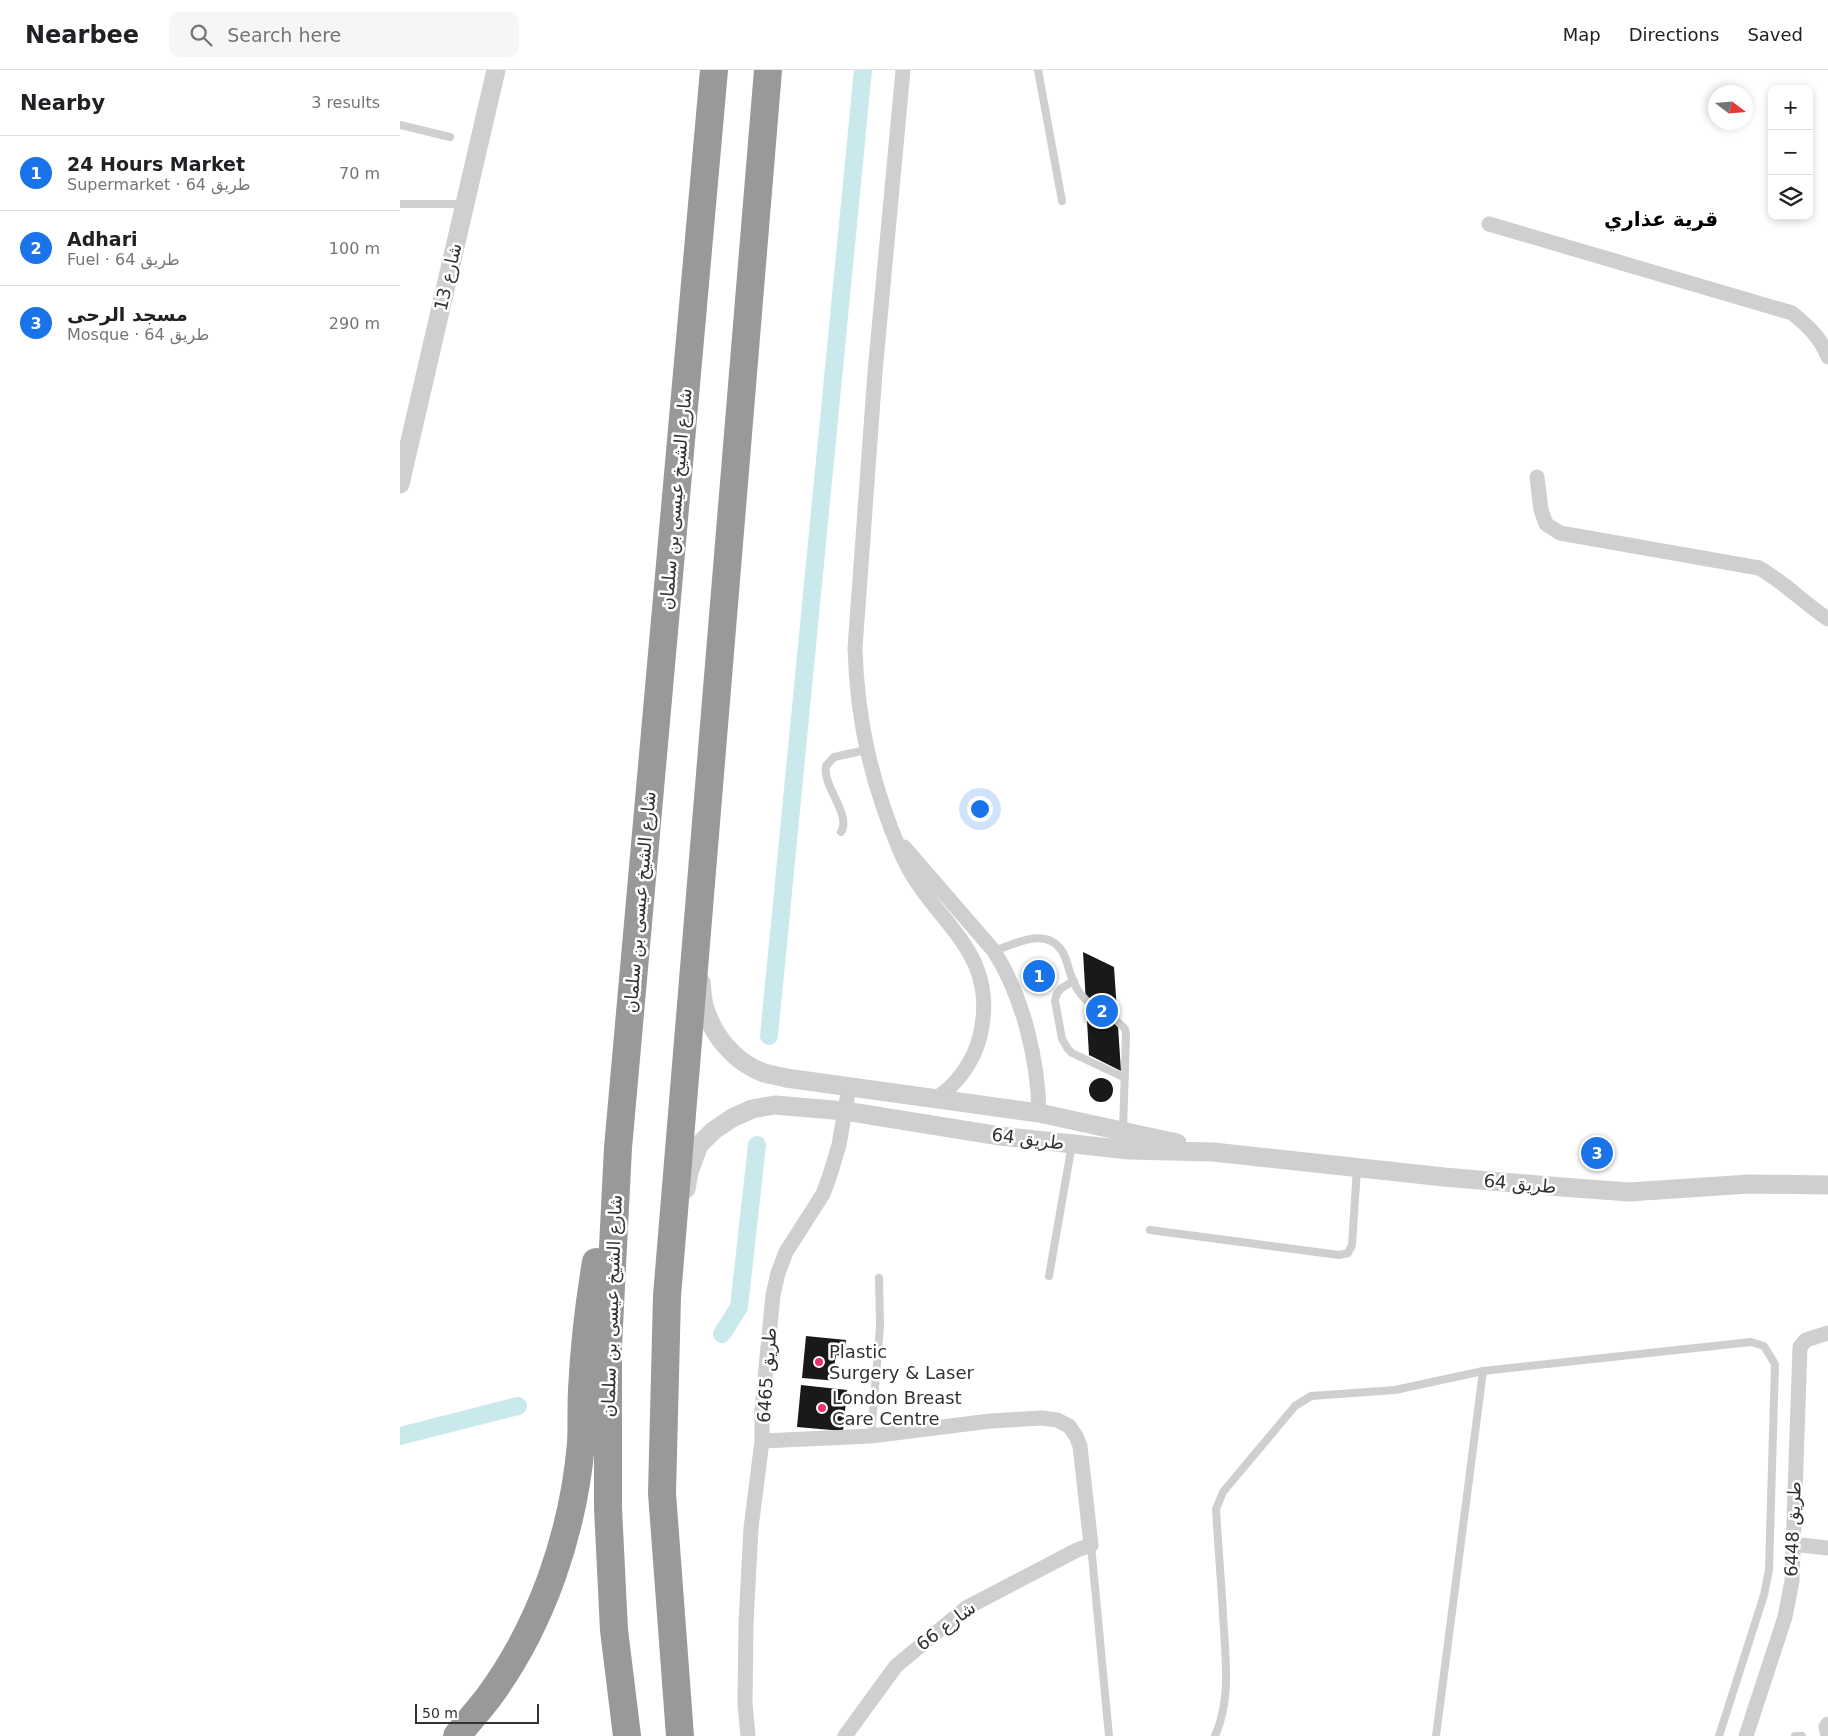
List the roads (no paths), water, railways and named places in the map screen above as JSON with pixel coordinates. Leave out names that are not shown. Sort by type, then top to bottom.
[{"type":"highway","name":"شارع الشيخ عيسى بن سلمان","points":[[627,1736],[614,1630],[608,1508],[608,1346],[618,1148],[714,70]]},
{"type":"highway","points":[[680,1736],[662,1493],[667,1296],[696,925],[768,70]]},
{"type":"highway","points":[[468,1736],[489,1697],[518,1651],[542,1602],[560,1551],[574,1497],[581,1443],[582,1389],[588,1328],[603,1225],[618,1148]]},
{"type":"highway","points":[[457,1736],[489,1697]]},
{"type":"street","name":"شارع 13","points":[[400,484],[496,70]]},
{"type":"street","points":[[903,70],[875,372],[855,648],[856,682],[866,750],[876,786],[900,853],[933,904],[966,945],[980,973],[984,1005],[983,1024],[978,1044],[969,1063],[957,1080],[944,1094],[935,1099]]},
{"type":"street","points":[[1489,224],[1792,313],[1810,328],[1824,344],[1828,357]]},
{"type":"street","points":[[1537,477],[1541,510],[1546,524],[1560,533],[1760,568],[1778,579],[1804,602],[1828,619]]},
{"type":"street","points":[[895,836],[994,951],[1003,965],[1024,1019],[1036,1074],[1039,1094],[1037,1140]]},
{"type":"street","name":"طريق 64","points":[[696,925],[703,1004],[711,1026],[725,1046],[742,1062],[764,1073],[786,1078],[1039,1113],[1123,1130],[1213,1152]]},
{"type":"street","points":[[974,959],[994,951]]},
{"type":"street","name":"طريق 6465","points":[[849,1087],[834,1162],[826,1186],[786,1252],[778,1273],[773,1295],[762,1409],[762,1441],[871,1436],[990,1421],[1042,1418],[1057,1420],[1069,1426],[1080,1446],[1084,1548]]},
{"type":"street","name":"طريق 64","points":[[667,1296],[689,1172],[699,1145],[713,1131],[732,1118],[752,1109],[775,1105],[845,1111],[1000,1136],[1129,1150],[1213,1152],[1452,1178],[1629,1192],[1749,1184],[1828,1185]]},
{"type":"street","name":"طريق 6448","points":[[1746,1736],[1785,1617],[1792,1581],[1800,1347],[1806,1340],[1828,1333]]},
{"type":"street","points":[[748,1736],[745,1704],[747,1604],[751,1528],[762,1441]]},
{"type":"street","points":[[1792,1544],[1828,1548]]},
{"type":"street","name":"شارع 66","points":[[845,1736],[896,1666],[966,1608],[1084,1548]]},
{"type":"street","points":[[1828,1724],[1826,1727],[1828,1734]]},
{"type":"lane","points":[[1038,70],[1062,201]]},
{"type":"lane","points":[[400,126],[450,137]]},
{"type":"lane","points":[[400,204],[465,204]]},
{"type":"lane","points":[[841,832],[844,823],[826,777],[826,766],[834,757],[866,750]]},
{"type":"lane","points":[[994,951],[1031,938],[1049,940],[1062,952],[1078,992],[1086,1000]]},
{"type":"lane","points":[[1074,981],[1062,988],[1055,996],[1064,1044],[1072,1053],[1125,1078]]},
{"type":"lane","points":[[1118,1022],[1125,1029],[1126,1034],[1123,1130]]},
{"type":"lane","points":[[1049,1276],[1072,1144]]},
{"type":"lane","points":[[1150,1230],[1339,1255],[1348,1253],[1352,1245],[1358,1167]]},
{"type":"lane","points":[[871,1436],[880,1327],[879,1278]]},
{"type":"lane","points":[[1215,1736],[1225,1705],[1227,1676],[1216,1510],[1223,1492],[1295,1406],[1311,1396],[1395,1390],[1483,1371],[1750,1342],[1764,1346],[1775,1364],[1769,1570],[1764,1595],[1720,1736]]},
{"type":"lane","points":[[1436,1736],[1483,1371]]},
{"type":"lane","points":[[1084,1548],[1108,1736]]},
{"type":"lane","points":[[1795,1736],[1802,1736]]},
{"type":"waterway","points":[[769,1036],[863,70]]},
{"type":"waterway","points":[[722,1334],[739,1307],[757,1145]]},
{"type":"waterway","points":[[400,1436],[518,1406]]},
{"type":"place","name":"24 Hours Market","points":[[1039,976]]},
{"type":"place","name":"Adhari","points":[[1102,1011]]},
{"type":"place","name":"مسجد الرحى","points":[[1597,1153]]},
{"type":"place","name":"Plastic Surgery & Laser","points":[[819,1362]]},
{"type":"place","name":"London Breast Care Centre","points":[[822,1408]]},
{"type":"district","name":"قرية عذاري","points":[[1661,219]]}]
